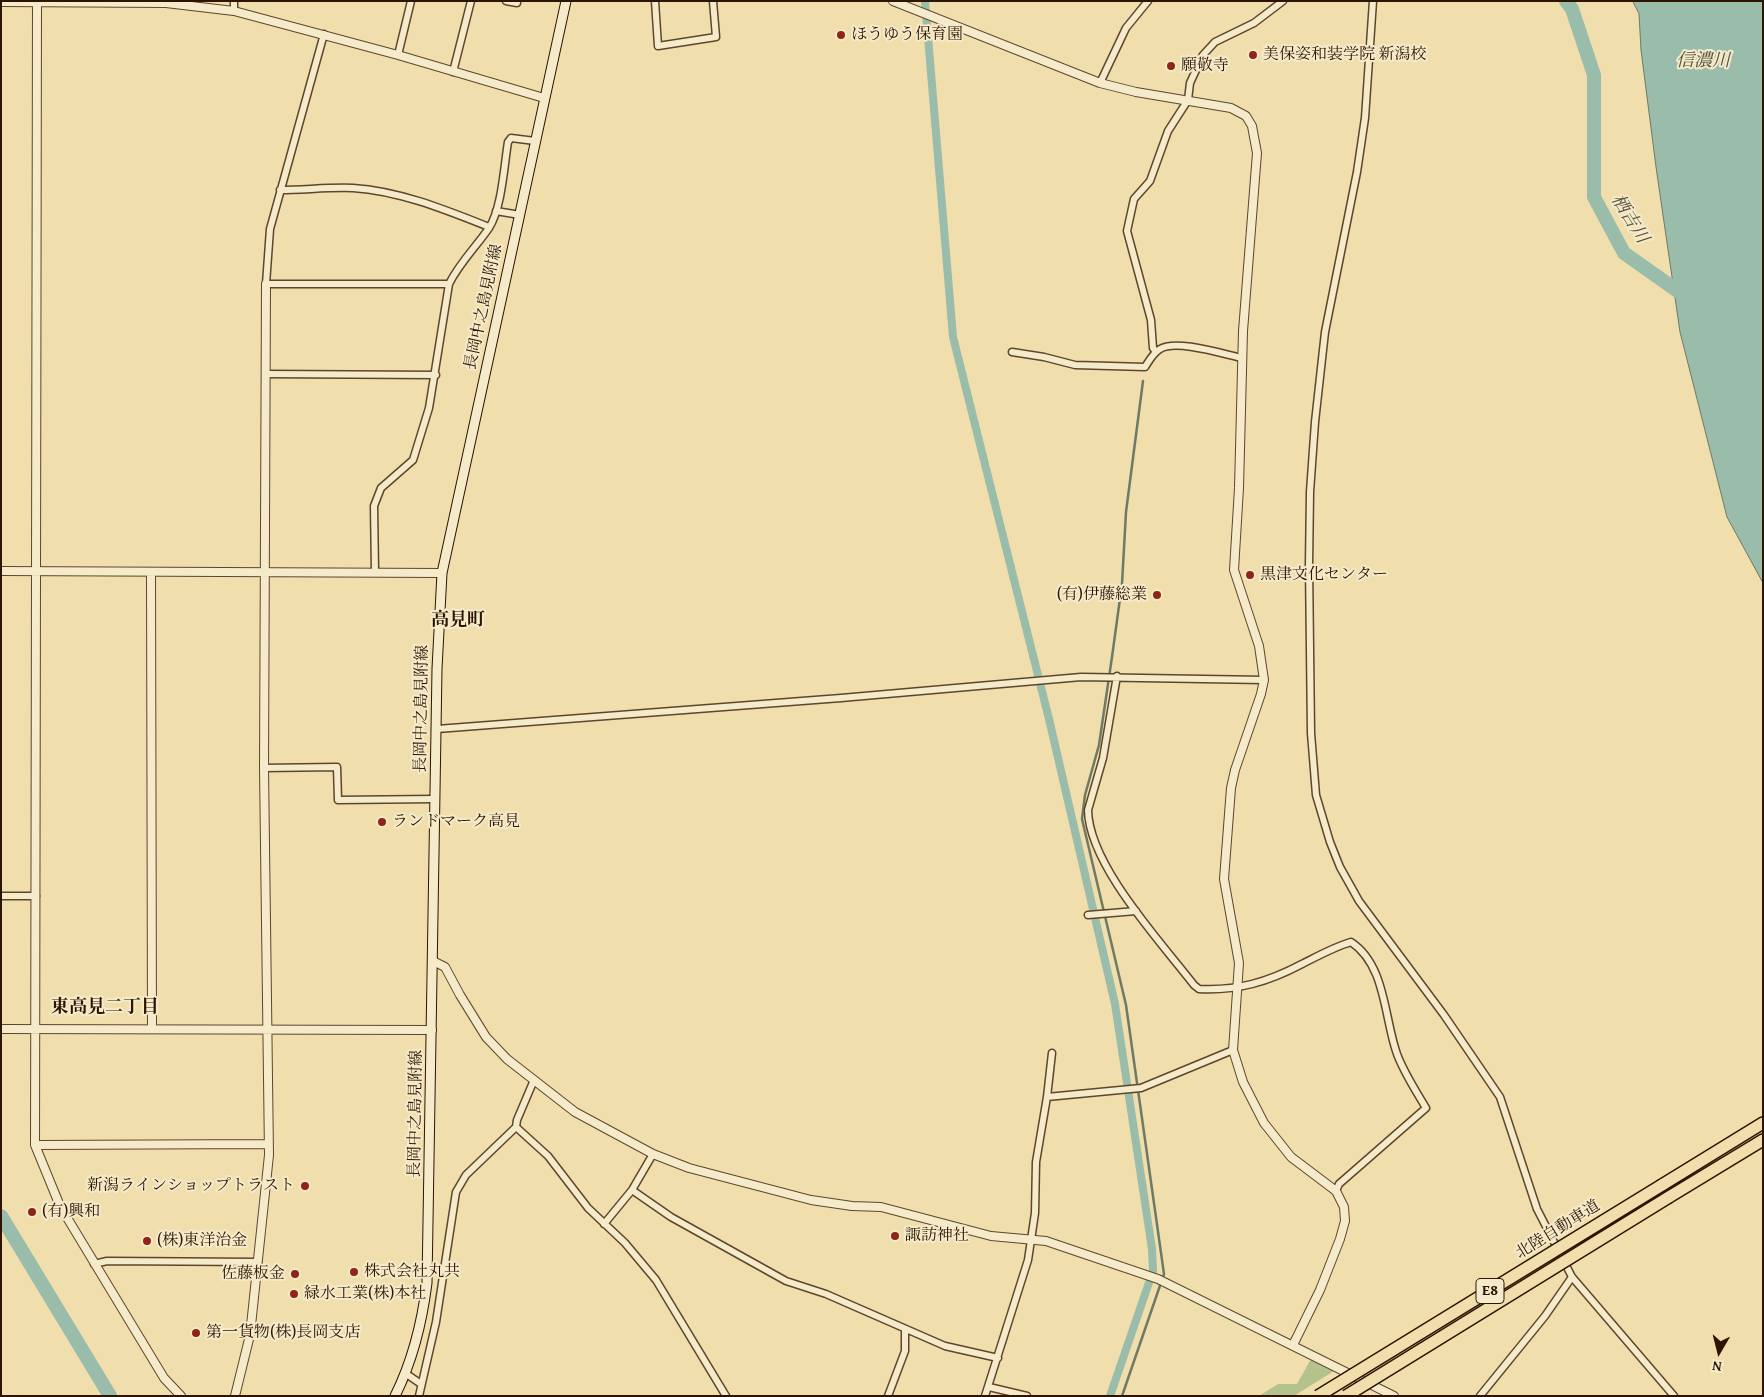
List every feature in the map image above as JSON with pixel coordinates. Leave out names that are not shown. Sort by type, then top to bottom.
[{"type":"highway","name":"北陸自動車道","points":[[1318,1396],[1763,1123]]},
{"type":"highway","name":"北陸自動車道","points":[[1346,1396],[1763,1140]]},
{"type":"main road","name":"長岡中之島見附線","points":[[395,1396],[420,1328],[427,1283],[436,729],[442,573],[566,1]]},
{"type":"street","points":[[234,1],[234,11]]},
{"type":"street","points":[[398,55],[411,1]]},
{"type":"street","points":[[453,72],[471,1]]},
{"type":"street","points":[[506,1],[517,3]]},
{"type":"street","points":[[655,1],[658,46],[716,37],[713,1]]},
{"type":"street","points":[[893,1],[1100,83],[1136,92],[1223,106],[1246,116],[1252,126],[1256,140],[1242,358],[1239,488],[1234,570],[1259,646],[1264,680],[1262,694],[1235,770],[1231,788],[1224,879],[1238,956],[1233,1050],[1243,1082],[1264,1123],[1291,1157],[1336,1191],[1344,1208],[1345,1221],[1320,1290],[1293,1345]]},
{"type":"street","points":[[1100,83],[1126,28],[1148,1]]},
{"type":"street","points":[[1156,352],[1153,348],[1152,320],[1126,231],[1134,199],[1150,181],[1168,131],[1188,100],[1190,83],[1195,70],[1208,49],[1215,42],[1254,24],[1283,1]]},
{"type":"street","points":[[1373,1],[1365,118],[1357,172],[1325,332],[1312,457],[1310,492],[1311,733],[1316,795],[1330,842],[1340,867],[1359,901],[1444,1015],[1500,1097],[1537,1209],[1572,1277],[1674,1396]]},
{"type":"street","points":[[1,2],[166,4],[234,11],[324,34],[544,98]]},
{"type":"street","points":[[37,2],[35,1145],[60,1206],[164,1378],[181,1396]]},
{"type":"street","points":[[235,1396],[250,1335],[268,1144],[264,572],[266,284],[268,248],[280,190],[324,34]]},
{"type":"street","points":[[375,572],[374,506],[376,496],[381,488],[412,460],[429,408],[449,284],[457,267],[490,227],[496,211],[508,142],[511,138],[535,141]]},
{"type":"street","points":[[280,190],[352,188],[371,191],[444,209],[490,227]]},
{"type":"street","points":[[496,211],[520,215]]},
{"type":"street","points":[[266,284],[449,284]]},
{"type":"street","points":[[1012,352],[1044,357],[1075,365],[1145,367],[1156,352],[1168,346],[1185,347],[1242,358]]},
{"type":"street","points":[[266,374],[436,374]]},
{"type":"street","points":[[1,571],[442,573]]},
{"type":"street","points":[[151,572],[152,1029]]},
{"type":"street","points":[[436,729],[841,698],[1080,677],[1117,676],[1264,680]]},
{"type":"street","points":[[1117,676],[1103,758],[1090,801],[1088,818],[1096,848],[1136,911],[1199,989],[1225,986],[1237,988],[1284,973],[1340,945],[1351,942],[1369,961],[1377,977],[1398,1057],[1426,1108],[1340,1184],[1336,1191]]},
{"type":"street","points":[[264,768],[337,768],[338,800],[435,799]]},
{"type":"street","points":[[1,896],[36,896]]},
{"type":"street","points":[[1088,915],[1136,911]]},
{"type":"street","points":[[433,961],[445,967],[486,1037],[507,1059],[582,1116],[652,1154],[689,1168],[810,1200],[852,1206],[881,1207],[991,1236],[1046,1241],[1158,1279],[1394,1396]]},
{"type":"street","points":[[1,1029],[432,1030]]},
{"type":"street","points":[[1047,1097],[1121,1092],[1141,1088],[1233,1050]]},
{"type":"street","points":[[985,1396],[1028,1260],[1032,1240],[1036,1162],[1052,1053]]},
{"type":"street","points":[[419,1396],[436,1322],[456,1192],[466,1175],[516,1127],[517,1120],[534,1080]]},
{"type":"street","points":[[516,1127],[548,1156],[588,1208],[625,1243],[656,1280],[726,1396]]},
{"type":"street","points":[[35,1145],[268,1144]]},
{"type":"street","points":[[604,1224],[632,1190],[652,1154]]},
{"type":"street","points":[[632,1190],[671,1217],[786,1281],[826,1294],[945,1346],[998,1358]]},
{"type":"street","points":[[94,1264],[107,1260],[258,1262]]},
{"type":"street","points":[[1480,1396],[1545,1316],[1572,1277]]},
{"type":"street","points":[[888,1396],[905,1351],[905,1330]]},
{"type":"street","points":[[405,1373],[421,1384]]},
{"type":"street","points":[[989,1387],[1027,1396]]},
{"type":"green space","points":[[1311,1359],[1334,1371],[1294,1396],[1259,1396],[1278,1384],[1297,1384]]},
{"type":"water","name":"信濃川","points":[[1633,1],[1763,1],[1763,583],[1727,517],[1680,332],[1656,167],[1641,50],[1639,14]]},
{"type":"waterway","points":[[925,1],[953,337],[1049,719],[1115,1004],[1152,1249],[1153,1271],[1110,1396]]},
{"type":"waterway","name":"栖吉川","points":[[1566,1],[1572,9],[1594,75],[1594,197],[1624,253],[1689,299]]},
{"type":"waterway","points":[[1122,1396],[1164,1274],[1126,1005],[1082,819],[1085,795],[1099,745],[1112,657],[1122,584],[1126,512],[1143,381]]},
{"type":"waterway","points":[[1,1216],[110,1396]]},
{"type":"place","name":"ほうゆう保育園","points":[[841,35]]},
{"type":"place","name":"美保姿和装学院 新潟校","points":[[1253,55]]},
{"type":"place","name":"願敬寺","points":[[1171,66]]},
{"type":"place","name":"黒津文化センター","points":[[1250,575]]},
{"type":"place","name":"(有)伊藤総業","points":[[1157,595]]},
{"type":"place","name":"ランドマーク高見","points":[[382,822]]},
{"type":"place","name":"新潟ラインショップトラスト","points":[[305,1186]]},
{"type":"place","name":"(有)興和","points":[[32,1212]]},
{"type":"place","name":"諏訪神社","points":[[895,1236]]},
{"type":"place","name":"(株)東洋治金","points":[[147,1241]]},
{"type":"place","name":"株式会社丸共","points":[[354,1272]]},
{"type":"place","name":"佐藤板金","points":[[295,1274]]},
{"type":"place","name":"緑水工業(株)本社","points":[[294,1294]]},
{"type":"place","name":"第一貨物(株)長岡支店","points":[[196,1333]]},
{"type":"district","name":"高見町","points":[[458,620]]},
{"type":"district","name":"東高見二丁目","points":[[105,1007]]}]
